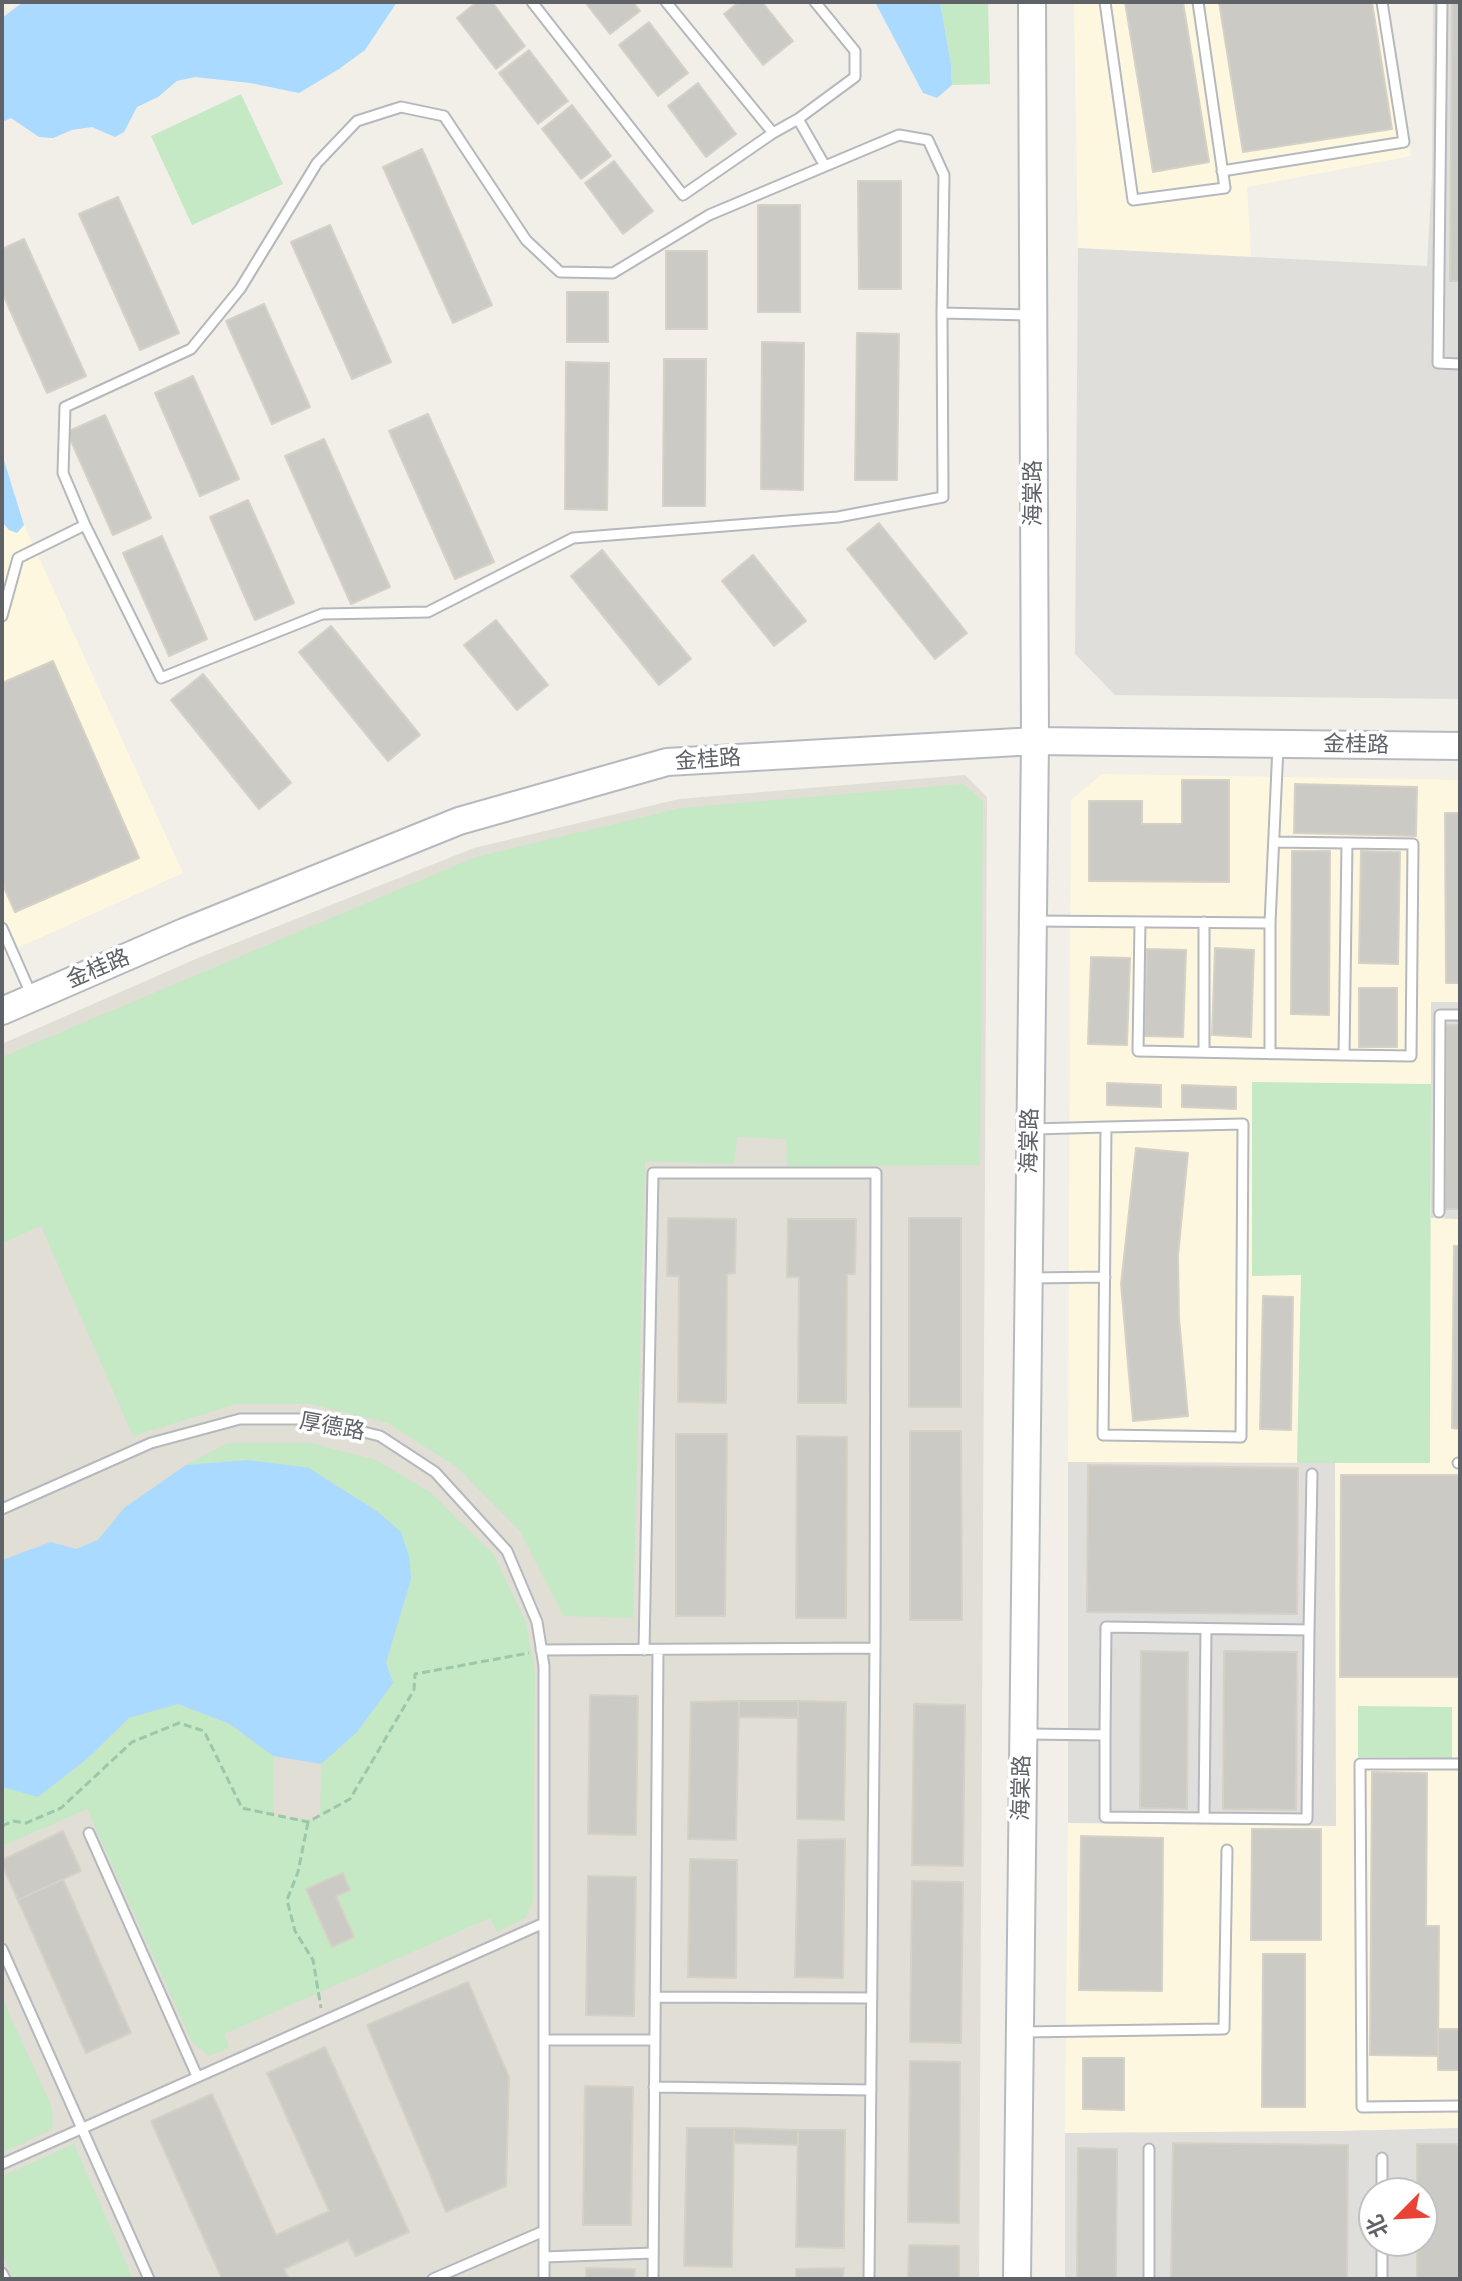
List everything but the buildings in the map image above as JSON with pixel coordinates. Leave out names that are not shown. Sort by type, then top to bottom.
[{"type":"street","name":"海棠路","points":[[1017,2279],[1035,741],[1032,2]]},
{"type":"street","name":"金桂路","points":[[2,1011],[184,932],[459,821],[667,762],[1035,741],[1460,746]]},
{"type":"lane","points":[[532,2],[683,195],[855,77],[855,51],[815,2]]},
{"type":"lane","points":[[666,2],[773,133]]},
{"type":"lane","points":[[1105,2],[1133,200],[1225,188],[1198,2]]},
{"type":"lane","points":[[1222,171],[1404,142],[1382,2]]},
{"type":"lane","points":[[1442,2],[1438,363],[1460,364]]},
{"type":"lane","points":[[401,107],[444,116],[526,240],[560,272],[613,273],[709,215],[825,166],[899,135],[928,140],[944,175],[942,313],[943,497],[838,517],[573,538],[428,612],[322,614],[161,678],[85,525],[63,473],[65,407],[191,349],[240,289],[317,163],[357,121],[401,107]]},
{"type":"lane","points":[[798,119],[825,166]]},
{"type":"lane","points":[[942,313],[1033,315]]},
{"type":"lane","points":[[2,616],[18,558],[85,525]]},
{"type":"lane","points":[[1270,1054],[1270,923],[1278,745]]},
{"type":"lane","points":[[1140,922],[1138,1051],[1411,1056],[1413,844],[1274,842]]},
{"type":"lane","points":[[1344,1055],[1347,843]]},
{"type":"lane","points":[[1031,921],[1270,923]]},
{"type":"lane","points":[[1204,922],[1204,1052]]},
{"type":"lane","points":[[2,928],[33,997]]},
{"type":"lane","points":[[1439,1212],[1440,1015],[1460,1015]]},
{"type":"lane","points":[[1030,1129],[1106,1127],[1243,1124],[1241,1437],[1103,1435],[1106,1127]]},
{"type":"lane","points":[[644,1650],[653,1173],[876,1173],[869,2279]]},
{"type":"lane","points":[[1028,1278],[1105,1277]]},
{"type":"lane","name":"厚德路","points":[[2,1509],[151,1443],[240,1419],[311,1419],[380,1436],[435,1472],[507,1551],[537,1622],[544,1666],[544,2279]]},
{"type":"lane","points":[[1309,1630],[1106,1627],[1105,1817],[1307,1819],[1312,1474]]},
{"type":"lane","points":[[1204,1818],[1206,1629]]},
{"type":"lane","points":[[541,1650],[875,1648]]},
{"type":"lane","points":[[653,2279],[658,1650]]},
{"type":"lane","points":[[1023,1734],[1105,1735]]},
{"type":"lane","points":[[1460,1764],[1360,1764],[1360,1780],[1362,2107],[1460,2106]]},
{"type":"lane","points":[[89,1833],[197,2076]]},
{"type":"lane","points":[[1020,2032],[1224,2029],[1227,1850]]},
{"type":"lane","points":[[2,2164],[544,1923]]},
{"type":"lane","points":[[2,1949],[149,2279]]},
{"type":"lane","points":[[655,1997],[872,1998]]},
{"type":"lane","points":[[544,2040],[655,2040]]},
{"type":"lane","points":[[654,2087],[871,2090]]},
{"type":"lane","points":[[1149,2149],[1149,2279]]},
{"type":"lane","points":[[1382,2158],[1382,2177]]},
{"type":"lane","points":[[433,2279],[544,2231]]},
{"type":"lane","points":[[544,2257],[653,2253]]},
{"type":"lane","points":[[1382,2257],[1382,2279]]},
{"type":"lane","points":[[2,2273],[5,2279]]},
{"type":"path","points":[[2,1826],[13,1821],[26,1823],[61,1808],[132,1742],[179,1723],[204,1731],[242,1808],[308,1822],[350,1799],[414,1690],[415,1674],[541,1650]]},
{"type":"path","points":[[308,1822],[298,1872],[287,1900],[295,1931],[313,1960],[323,2020]]},
{"type":"shaded area","points":[[1074,2],[1389,2],[1411,156],[1247,187],[1251,257],[1078,248]]},
{"type":"shaded area","points":[[1433,2],[1460,2],[1460,699],[1115,695],[1075,654],[1078,248],[1427,266],[1432,175]]},
{"type":"shaded area","points":[[2,522],[16,533],[24,525],[183,873],[2,955]]},
{"type":"shaded area","points":[[1102,774],[1460,780],[1460,1002],[1431,1002],[1431,1218],[1460,1219],[1460,2128],[1065,2133],[1068,1823],[1336,1825],[1335,1463],[1068,1462],[1071,800]]},
{"type":"shaded area","points":[[965,775],[987,797],[979,2279],[2,2279],[2,1044],[198,958],[474,848],[679,799]]},
{"type":"shaded area","points":[[1431,1002],[1460,1002],[1460,1219],[1431,1218]]},
{"type":"shaded area","points":[[1068,1462],[1335,1463],[1336,1826],[1068,1823]]},
{"type":"shaded area","points":[[1460,2128],[1460,2279],[1065,2279],[1065,2133]]},
{"type":"green space","points":[[940,2],[988,2],[990,84],[952,85]]},
{"type":"green space","points":[[241,94],[283,184],[192,225],[151,136]]},
{"type":"green space","points":[[963,784],[983,801],[980,1165],[787,1166],[786,1139],[737,1137],[734,1164],[645,1161],[633,1618],[563,1616],[520,1531],[457,1467],[388,1423],[311,1404],[236,1404],[133,1436],[41,1226],[2,1243],[2,1057],[476,857],[681,808]]},
{"type":"green space","points":[[1252,1082],[1431,1084],[1430,1463],[1297,1463],[1301,1275],[1252,1276]]},
{"type":"green space","points":[[228,1443],[311,1443],[376,1460],[431,1493],[494,1555],[526,1623],[535,1671],[533,1901],[526,1917],[497,1932],[490,1918],[224,2034],[229,2048],[209,2056],[192,2042],[87,1809],[2,1846],[2,1787],[38,1797],[88,1758],[129,1718],[178,1704],[230,1724],[273,1756],[274,1817],[320,1820],[321,1764],[357,1732],[392,1683],[386,1663],[411,1579],[248,1460],[186,1465]]},
{"type":"green space","points":[[1358,1706],[1452,1707],[1452,1758],[1358,1757]]},
{"type":"green space","points":[[2,1998],[51,2105],[53,2118],[52,2129],[2,2153]]},
{"type":"green space","points":[[74,2144],[133,2279],[13,2279],[2,2253],[2,2176]]},
{"type":"water","points":[[23,2],[397,2],[365,50],[299,93],[250,83],[195,77],[177,81],[158,97],[137,107],[124,132],[115,137],[92,127],[72,130],[53,138],[39,137],[11,118],[2,122],[2,18]]},
{"type":"water","points":[[875,2],[940,2],[952,85],[937,98],[923,93]]},
{"type":"water","points":[[2,454],[24,525],[17,533],[2,522]]},
{"type":"water","points":[[248,1460],[309,1468],[378,1512],[401,1532],[409,1556],[411,1579],[386,1663],[393,1683],[357,1732],[321,1764],[273,1756],[230,1724],[178,1704],[129,1718],[88,1758],[38,1797],[2,1787],[2,1560],[51,1542],[76,1549],[98,1540],[124,1508],[186,1465]]}]
